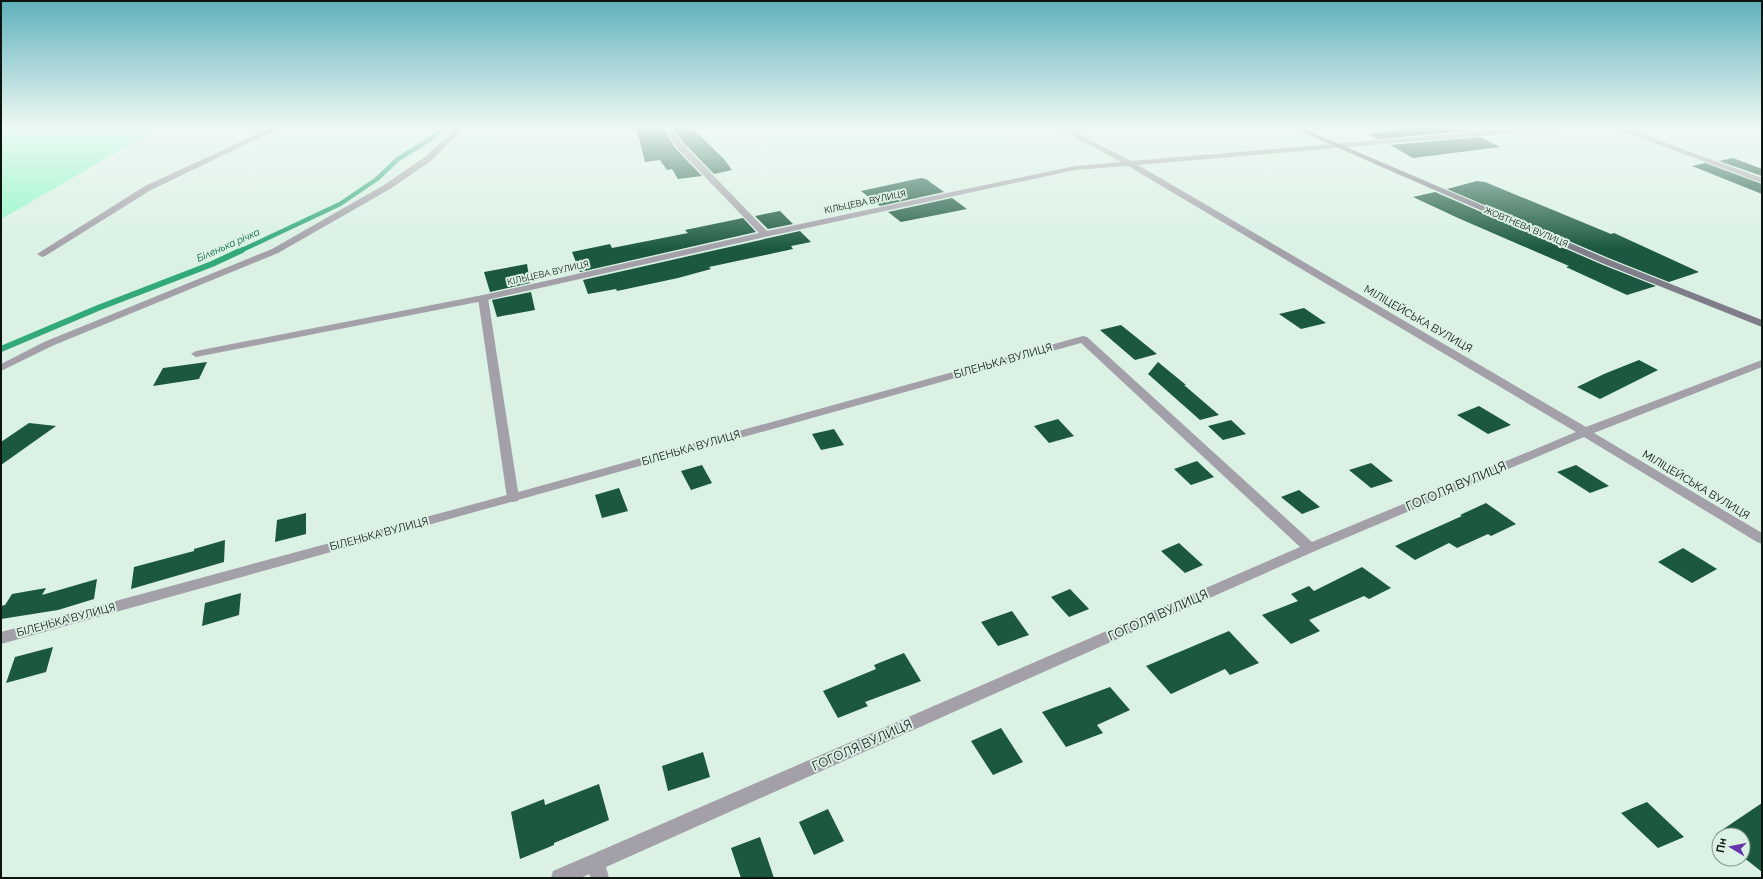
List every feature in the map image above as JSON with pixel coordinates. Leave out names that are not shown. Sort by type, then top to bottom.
[{"type":"main road","name":"ЖОВТНЕВА ВУЛИЦЯ","points":[[1386,167],[1607,262],[1762,324]]},
{"type":"street","points":[[42,254],[148,188],[193,167]]},
{"type":"street","points":[[1,368],[48,344],[275,252],[387,187],[416,167]]},
{"type":"street","points":[[700,167],[765,234]]},
{"type":"street","name":"КІЛЬЦЕВА ВУЛИЦЯ","points":[[196,354],[483,298],[765,234],[1075,168],[1086,167]]},
{"type":"street","name":"МІЛІЦЕЙСЬКА ВУЛИЦЯ","points":[[1136,167],[1585,432],[1762,539]]},
{"type":"street","points":[[1724,167],[1762,181]]},
{"type":"street","points":[[483,298],[513,498]]},
{"type":"street","name":"БІЛЕНЬКА ВУЛИЦЯ","points":[[1,638],[513,498],[1082,339],[1310,548]]},
{"type":"street","name":"ГОГОЛЯ ВУЛИЦЯ","points":[[560,878],[598,870],[1310,548],[1585,432],[1762,363]]},
{"type":"green space","points":[[1,167],[91,167],[1,219]]},
{"type":"building","points":[[665,167],[693,167],[702,176],[678,179],[672,169],[667,170]]},
{"type":"building","points":[[707,167],[730,167],[732,170],[714,174]]},
{"type":"building","points":[[1695,167],[1716,167],[1762,184],[1762,194]]},
{"type":"building","points":[[1736,167],[1757,167],[1762,169],[1762,176]]},
{"type":"building","points":[[921,178],[926,179],[944,192],[880,206],[861,191]]},
{"type":"building","points":[[1477,181],[1485,182],[1611,234],[1614,233],[1699,272],[1669,282],[1447,189]]},
{"type":"building","points":[[1435,192],[1603,265],[1656,286],[1627,295],[1566,267],[1569,266],[1413,197]]},
{"type":"building","points":[[952,198],[967,209],[901,222],[888,212]]},
{"type":"building","points":[[780,211],[793,224],[768,229],[755,216]]},
{"type":"building","points":[[743,218],[756,232],[580,272],[572,252],[610,244],[612,248],[688,233],[685,230]]},
{"type":"building","points":[[800,231],[811,242],[791,246],[793,249],[709,267],[711,269],[678,278],[617,291],[616,289],[588,294],[583,280]]},
{"type":"building","points":[[527,264],[530,283],[490,292],[484,272]]},
{"type":"building","points":[[531,292],[535,310],[497,317],[492,300]]},
{"type":"building","points":[[1304,308],[1326,323],[1301,329],[1279,314]]},
{"type":"building","points":[[1121,325],[1157,354],[1135,360],[1100,330]]},
{"type":"building","points":[[1639,360],[1658,370],[1600,399],[1577,387],[1604,374]]},
{"type":"building","points":[[207,362],[199,379],[153,386],[163,368]]},
{"type":"building","points":[[1158,362],[1219,415],[1200,420],[1148,374]]},
{"type":"building","points":[[1479,406],[1511,425],[1488,434],[1457,415]]},
{"type":"building","points":[[1058,419],[1074,436],[1049,443],[1034,426]]},
{"type":"building","points":[[1231,420],[1246,434],[1223,440],[1208,426]]},
{"type":"building","points":[[29,423],[56,426],[1,465],[1,442]]},
{"type":"building","points":[[834,429],[844,445],[821,450],[812,434]]},
{"type":"building","points":[[1197,461],[1214,477],[1191,485],[1174,469]]},
{"type":"building","points":[[1371,463],[1393,481],[1371,488],[1349,470]]},
{"type":"building","points":[[702,465],[712,483],[691,490],[681,471]]},
{"type":"building","points":[[1576,465],[1609,486],[1590,493],[1557,472]]},
{"type":"building","points":[[619,488],[628,511],[602,518],[595,495]]},
{"type":"building","points":[[1299,490],[1320,507],[1302,514],[1281,497]]},
{"type":"building","points":[[1486,503],[1516,524],[1491,536],[1488,534],[1457,548],[1449,543],[1415,560],[1395,546],[1462,516],[1460,515]]},
{"type":"building","points":[[306,513],[306,534],[275,542],[277,520]]},
{"type":"building","points":[[225,540],[224,562],[131,589],[134,567],[194,551],[194,549]]},
{"type":"building","points":[[1179,543],[1203,565],[1185,573],[1161,551]]},
{"type":"building","points":[[1683,548],[1717,569],[1692,583],[1658,562]]},
{"type":"building","points":[[1362,567],[1391,588],[1369,599],[1364,596],[1309,620],[1320,631],[1291,644],[1262,615],[1298,601],[1291,594],[1309,586],[1314,591]]},
{"type":"building","points":[[97,579],[94,599],[58,610],[1,619],[1,606],[5,605],[12,594],[46,588],[42,595]]},
{"type":"building","points":[[1070,589],[1089,609],[1069,617],[1051,597]]},
{"type":"building","points":[[241,593],[239,615],[202,626],[205,603]]},
{"type":"building","points":[[1012,611],[1029,635],[998,646],[981,622]]},
{"type":"building","points":[[1229,631],[1259,663],[1230,675],[1225,669],[1171,694],[1146,666]]},
{"type":"building","points":[[53,647],[46,672],[6,683],[15,657]]},
{"type":"building","points":[[904,653],[921,681],[865,702],[868,706],[838,718],[823,691],[876,669],[874,665]]},
{"type":"building","points":[[1110,687],[1130,710],[1097,725],[1103,733],[1066,747],[1042,712]]},
{"type":"building","points":[[1001,728],[1023,762],[993,775],[971,741]]},
{"type":"building","points":[[703,752],[710,777],[668,791],[662,766]]},
{"type":"building","points":[[599,784],[609,820],[520,859],[511,812],[544,799],[545,805]]},
{"type":"building","points":[[1647,802],[1684,837],[1658,848],[1621,813]]},
{"type":"building","points":[[1762,803],[1762,872],[1751,863],[1751,827],[1726,827]]},
{"type":"building","points":[[828,809],[844,841],[814,855],[799,822]]},
{"type":"building","points":[[760,837],[774,878],[741,878],[731,848]]},
{"type":"waterway","name":"Біленька річка","points":[[240,251],[340,204],[377,179],[390,167]]},
{"type":"waterway","name":"Біленька річка","points":[[1,349],[98,308],[212,264],[242,250]]}]
